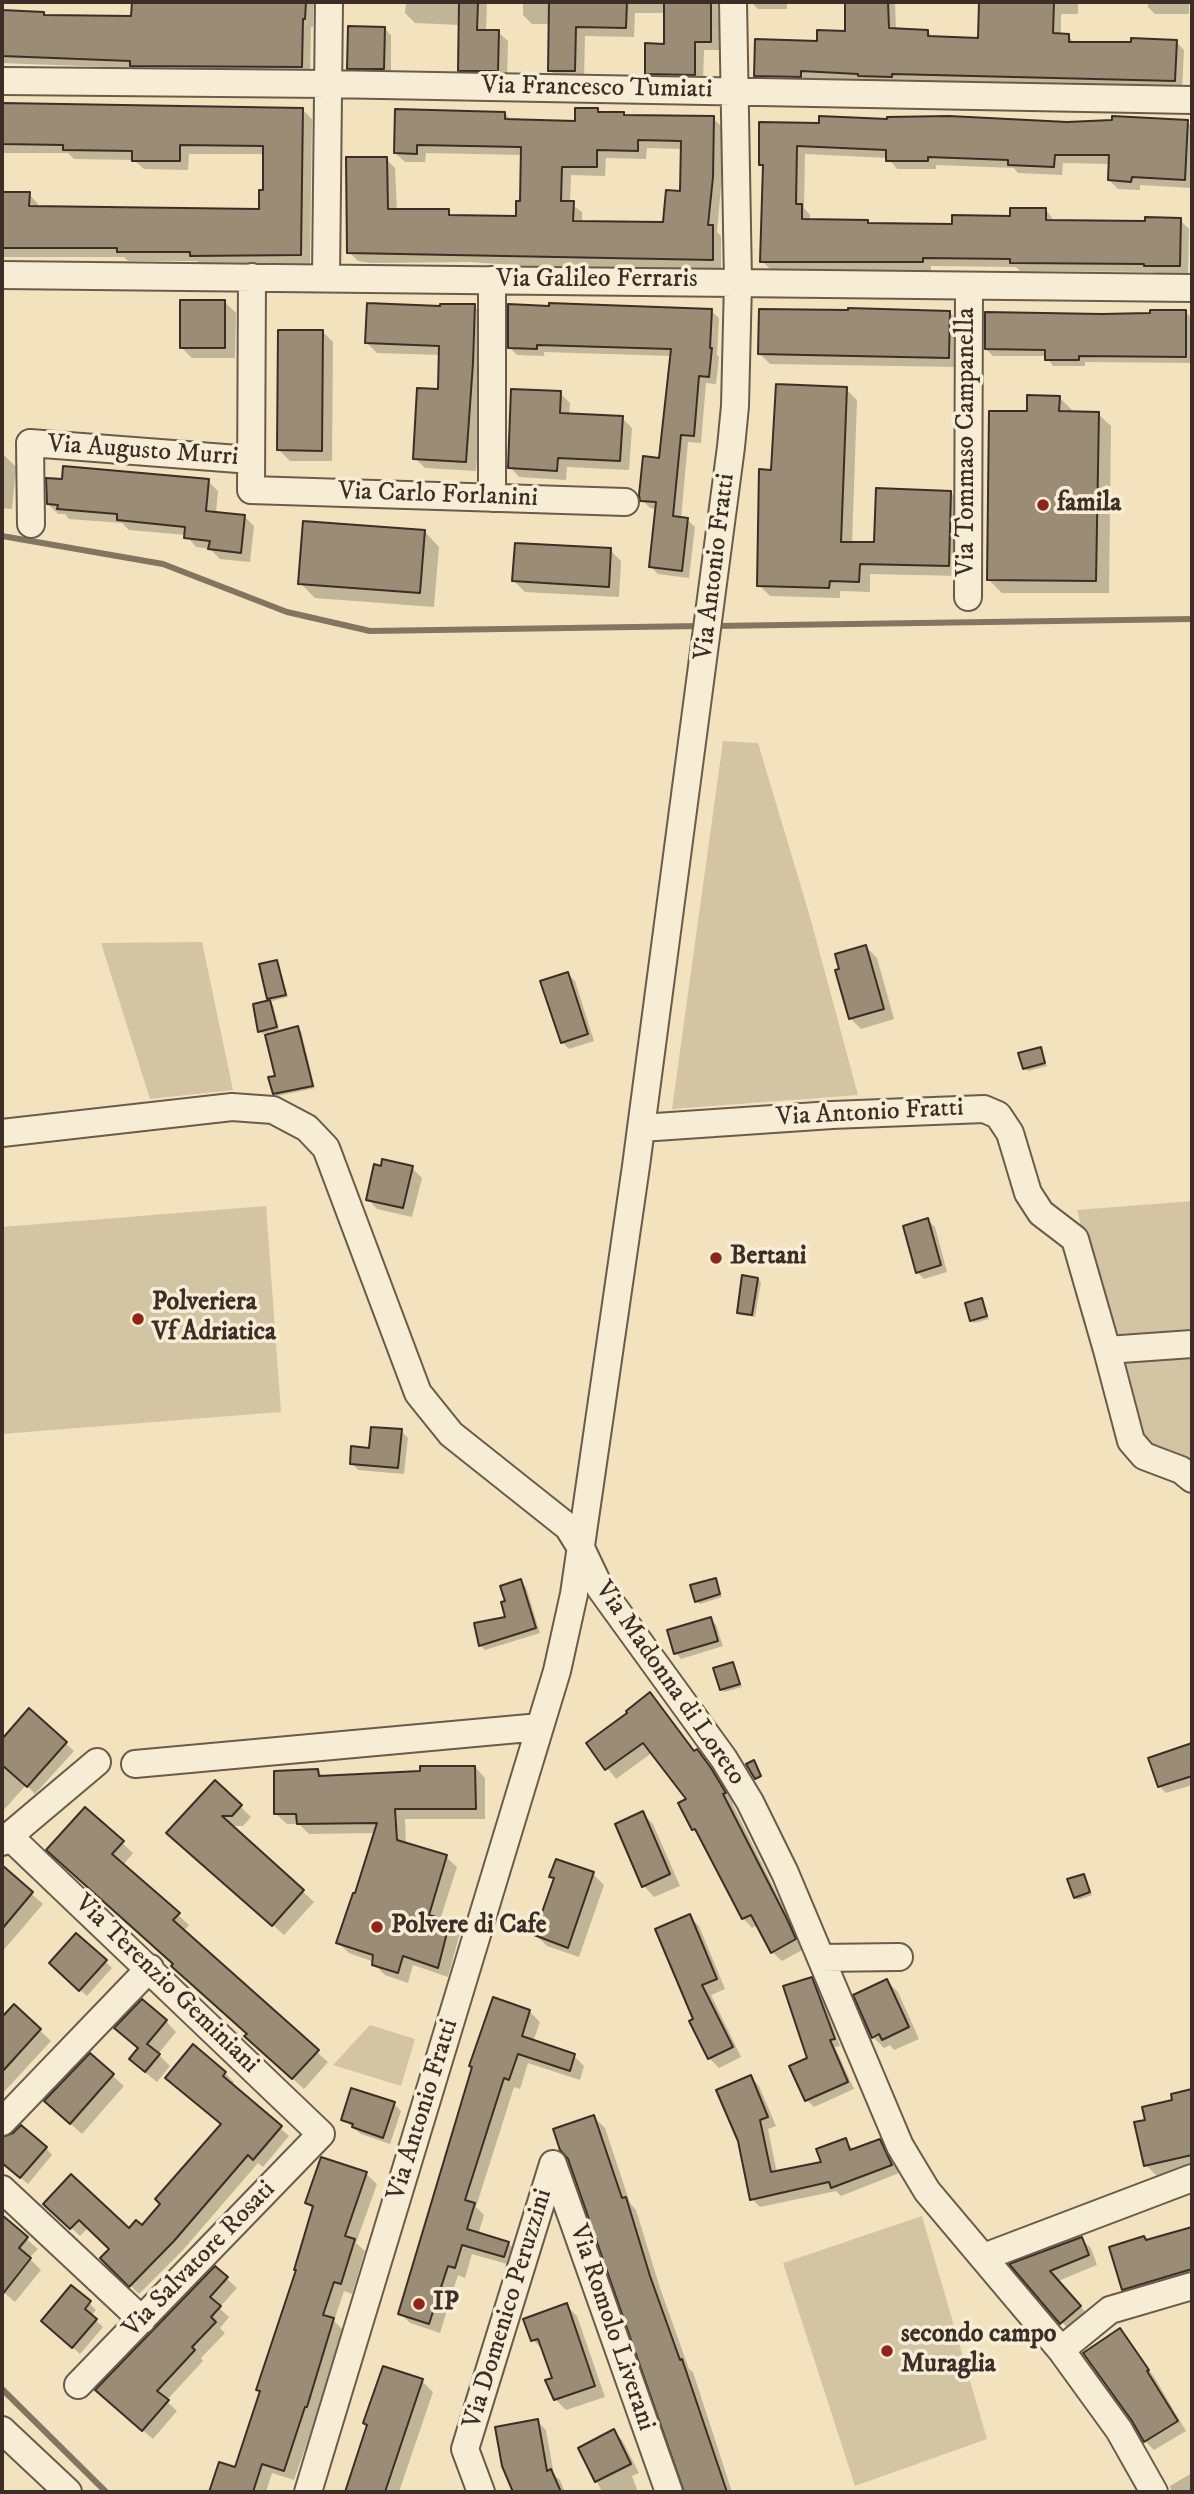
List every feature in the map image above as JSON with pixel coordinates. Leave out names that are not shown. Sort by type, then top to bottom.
[{"type":"street","points":[[326,278],[329,2]]},
{"type":"street","name":"Via Antonio Fratti","points":[[308,2492],[540,1727],[562,1649],[582,1548],[641,1128],[735,406],[738,282],[733,2]]},
{"type":"street","name":"Via Francesco Tumiati","points":[[2,82],[327,84],[1192,100]]},
{"type":"street","name":"Via Galileo Ferraris","points":[[2,275],[1192,288]]},
{"type":"street","points":[[251,460],[252,277]]},
{"type":"street","points":[[492,280],[492,498]]},
{"type":"street","name":"Via Tommaso Campanella","points":[[968,597],[969,286]]},
{"type":"street","name":"Via Augusto Murri","points":[[30,524],[30,443],[251,460]]},
{"type":"street","name":"Via Carlo Forlanini","points":[[251,460],[251,490],[625,502]]},
{"type":"street","name":"Via Madonna di Loreto","points":[[2,1133],[232,1107],[273,1110],[307,1128],[326,1148],[418,1393],[451,1434],[568,1527],[582,1548],[600,1588],[699,1721],[750,1802],[785,1873],[900,2146],[927,2191],[1061,2350],[1119,2430],[1154,2492]]},
{"type":"street","name":"Via Antonio Fratti","points":[[641,1128],[832,1115],[984,1109],[999,1115],[1010,1133],[1028,1193],[1041,1213],[1075,1239],[1131,1441],[1144,1456],[1181,1469],[1192,1479]]},
{"type":"street","points":[[1107,1350],[1192,1344]]},
{"type":"street","points":[[135,1764],[540,1727]]},
{"type":"street","points":[[6,1839],[97,1762]]},
{"type":"street","name":"Via Terenzio Geminiani","points":[[6,1839],[150,1969],[321,2134]]},
{"type":"street","points":[[821,1958],[899,1957]]},
{"type":"street","points":[[2,2122],[150,1969]]},
{"type":"street","name":"Via Salvatore Rosati","points":[[78,2385],[321,2134]]},
{"type":"street","name":"Via Domenico Peruzzini","points":[[481,2492],[466,2449],[553,2164]]},
{"type":"street","name":"Via Romolo Liverani","points":[[553,2164],[669,2492]]},
{"type":"street","points":[[984,2257],[1192,2178]]},
{"type":"street","points":[[2,2189],[142,2320]]},
{"type":"street","points":[[1061,2350],[1110,2310],[1192,2286]]},
{"type":"street","points":[[2,2430],[68,2492]]},
{"type":"street","points":[[2,2452],[44,2492]]},
{"type":"shaded area","points":[[723,741],[758,743],[810,917],[858,1095],[672,1109]]},
{"type":"shaded area","points":[[202,942],[233,1090],[150,1099],[101,943]]},
{"type":"shaded area","points":[[1192,1201],[1192,1337],[1111,1337],[1104,1323],[1077,1210]]},
{"type":"shaded area","name":"Polveriera Vf Adriatica","points":[[266,1206],[281,1412],[2,1434],[2,1227]]},
{"type":"shaded area","points":[[1192,1353],[1192,1464],[1138,1442],[1114,1358]]},
{"type":"shaded area","points":[[370,2025],[415,2039],[401,2086],[333,2065]]},
{"type":"shaded area","name":"secondo campo Muraglia","points":[[922,2216],[987,2439],[855,2486],[783,2263]]},
{"type":"building","points":[[132,2],[306,2],[302,67],[130,66],[130,61],[2,56],[2,10],[44,12],[44,15],[131,16]]},
{"type":"building","points":[[459,2],[478,2],[477,30],[499,30],[498,71],[458,71]]},
{"type":"building","points":[[549,2],[627,2],[626,28],[576,27],[575,71],[548,71]]},
{"type":"building","points":[[664,2],[711,2],[711,42],[695,42],[695,75],[645,74],[645,43],[664,44]]},
{"type":"building","points":[[845,2],[888,2],[889,28],[928,30],[928,36],[978,38],[979,2],[1054,2],[1053,33],[1069,34],[1069,42],[1131,42],[1131,38],[1177,40],[1175,81],[892,74],[892,77],[801,71],[801,77],[754,76],[755,39],[817,41],[817,30],[845,31]]},
{"type":"building","points":[[348,26],[385,27],[384,69],[347,69]]},
{"type":"building","points":[[2,103],[303,108],[301,255],[190,256],[190,252],[117,252],[117,248],[2,248],[2,192],[30,192],[29,206],[259,209],[259,190],[263,190],[263,146],[180,145],[180,161],[132,161],[132,151],[63,150],[63,145],[2,144]]},
{"type":"building","points":[[575,108],[598,108],[598,112],[624,112],[624,115],[714,116],[713,177],[708,225],[713,225],[713,260],[347,253],[346,157],[387,157],[388,209],[449,209],[449,215],[516,216],[516,201],[520,201],[521,147],[417,145],[417,154],[394,153],[395,109],[505,112],[505,119],[575,121]],"holes":[[[638,140],[681,141],[680,191],[666,190],[663,222],[573,221],[574,201],[561,201],[562,167],[597,167],[597,150],[638,151]]]},
{"type":"building","points":[[819,116],[887,119],[949,116],[1067,122],[1112,120],[1112,116],[1188,120],[1185,180],[1132,177],[1131,182],[1108,180],[1109,155],[1055,155],[1054,167],[1008,165],[1008,160],[928,157],[928,161],[886,161],[886,150],[797,146],[796,204],[802,204],[802,219],[952,224],[952,215],[1010,216],[1010,208],[1046,208],[1046,220],[1145,221],[1145,217],[1181,218],[1180,266],[1010,263],[1010,259],[923,258],[923,262],[760,262],[763,165],[759,165],[759,122],[819,123]]},
{"type":"building","points":[[180,300],[225,300],[225,348],[180,348]]},
{"type":"building","points":[[367,303],[440,306],[475,304],[466,462],[413,459],[417,388],[438,389],[439,346],[365,343]]},
{"type":"building","points":[[549,303],[712,309],[709,377],[699,376],[694,436],[681,435],[673,516],[688,518],[682,571],[649,567],[656,502],[640,501],[639,495],[643,456],[659,458],[671,349],[537,345],[537,349],[508,348],[508,304],[549,306]]},
{"type":"building","points":[[759,309],[950,311],[949,358],[758,354]]},
{"type":"building","points":[[1150,310],[1186,310],[1186,357],[1079,356],[1079,360],[1045,360],[1045,350],[985,349],[985,312],[1102,314],[1150,313]]},
{"type":"building","points":[[278,330],[323,330],[322,451],[277,450]]},
{"type":"building","points":[[776,384],[847,387],[841,542],[874,542],[876,488],[951,491],[949,566],[860,564],[859,582],[830,581],[829,588],[757,586],[759,469],[771,470]]},
{"type":"building","points":[[511,389],[561,391],[560,413],[623,416],[620,461],[558,458],[557,471],[508,468]]},
{"type":"building","name":"famila","points":[[1027,395],[1060,396],[1059,411],[1099,412],[1096,581],[987,580],[989,411],[1027,411]]},
{"type":"building","points":[[63,466],[209,479],[206,511],[245,515],[241,553],[208,549],[210,541],[184,538],[185,527],[117,520],[117,514],[57,509],[58,505],[47,504],[46,478],[62,479]]},
{"type":"building","points":[[303,521],[425,530],[420,593],[298,584]]},
{"type":"building","points":[[515,543],[611,548],[609,587],[512,581]]},
{"type":"building","points":[[866,945],[884,1009],[849,1019],[835,970],[839,969],[835,954]]},
{"type":"building","points":[[277,960],[286,995],[267,999],[259,964]]},
{"type":"building","points":[[568,972],[588,1034],[561,1043],[540,981]]},
{"type":"building","points":[[270,1000],[277,1027],[258,1032],[253,1004]]},
{"type":"building","points":[[298,1026],[313,1086],[273,1094],[268,1077],[275,1076],[265,1035]]},
{"type":"building","points":[[1041,1047],[1045,1063],[1023,1069],[1018,1053]]},
{"type":"building","points":[[382,1159],[413,1166],[403,1208],[366,1200],[374,1164],[381,1166]]},
{"type":"building","points":[[928,1218],[941,1265],[916,1273],[903,1226]]},
{"type":"building","points":[[742,1275],[758,1278],[752,1315],[737,1313]]},
{"type":"building","points":[[982,1298],[987,1316],[970,1321],[965,1303]]},
{"type":"building","points":[[371,1427],[402,1429],[398,1468],[350,1464],[351,1446],[369,1448]]},
{"type":"building","points":[[716,1578],[720,1594],[695,1602],[690,1585]]},
{"type":"building","points":[[521,1579],[536,1628],[479,1646],[474,1623],[505,1617],[501,1602],[505,1601],[500,1586]]},
{"type":"building","points":[[711,1617],[718,1641],[674,1654],[667,1630]]},
{"type":"building","points":[[733,1662],[740,1684],[720,1690],[713,1668]]},
{"type":"building","points":[[650,1692],[694,1751],[697,1749],[711,1768],[726,1793],[723,1794],[787,1919],[796,1939],[771,1953],[751,1915],[742,1919],[695,1829],[692,1830],[678,1803],[686,1799],[643,1743],[605,1770],[586,1743]]},
{"type":"building","points":[[29,1708],[67,1742],[27,1787],[2,1765],[2,1739]]},
{"type":"building","points":[[1192,1743],[1192,1776],[1158,1787],[1148,1758]]},
{"type":"building","points":[[754,1760],[761,1776],[755,1779],[746,1764]]},
{"type":"building","points":[[420,1766],[475,1766],[476,1809],[395,1809],[397,1840],[447,1855],[429,1915],[450,1921],[438,1968],[403,1956],[398,1973],[372,1965],[373,1955],[336,1943],[377,1823],[297,1824],[296,1814],[274,1814],[274,1771],[318,1769],[319,1776],[420,1771]]},
{"type":"building","points":[[215,1780],[242,1805],[232,1816],[222,1816],[304,1890],[272,1926],[166,1833]]},
{"type":"building","points":[[85,1807],[124,1841],[112,1854],[180,1913],[173,1920],[319,2050],[292,2079],[244,2036],[247,2034],[171,1966],[173,1964],[46,1850]]},
{"type":"building","points":[[643,1811],[670,1874],[642,1887],[615,1824]]},
{"type":"building","points":[[556,1859],[594,1872],[568,1948],[534,1935],[554,1878],[549,1877]]},
{"type":"building","points":[[2,1865],[33,1892],[2,1929]]},
{"type":"building","points":[[1084,1874],[1090,1892],[1074,1898],[1067,1879]]},
{"type":"building","points":[[690,1914],[717,1979],[702,1985],[733,2047],[708,2059],[689,2021],[693,2019],[655,1929]]},
{"type":"building","points":[[76,1933],[107,1960],[79,1991],[49,1963]]},
{"type":"building","points":[[812,1977],[835,2039],[830,2040],[848,2082],[805,2101],[789,2066],[807,2058],[783,1986]]},
{"type":"building","points":[[887,1979],[909,2027],[882,2040],[879,2034],[872,2038],[853,1995]]},
{"type":"building","points":[[493,1997],[530,2010],[522,2036],[575,2054],[570,2071],[518,2054],[509,2080],[504,2078],[465,2200],[475,2203],[467,2229],[509,2242],[504,2257],[462,2245],[455,2268],[448,2266],[429,2324],[398,2314],[472,2067],[469,2066]]},
{"type":"building","points":[[142,1999],[167,2020],[147,2044],[160,2054],[145,2072],[129,2059],[138,2048],[114,2028]]},
{"type":"building","points":[[14,2004],[41,2029],[2,2072],[2,2017]]},
{"type":"building","points":[[193,2044],[226,2072],[223,2076],[282,2126],[253,2160],[248,2155],[174,2241],[129,2287],[100,2258],[109,2249],[79,2220],[70,2229],[43,2204],[71,2174],[129,2228],[136,2220],[142,2225],[160,2204],[155,2199],[221,2124],[165,2078]]},
{"type":"building","points":[[90,2053],[114,2074],[70,2124],[44,2101]]},
{"type":"building","points":[[751,2075],[768,2117],[760,2120],[771,2172],[821,2162],[816,2149],[846,2138],[850,2150],[880,2139],[892,2165],[831,2188],[829,2182],[750,2200],[738,2141],[716,2090]]},
{"type":"building","points":[[351,2088],[395,2102],[383,2138],[352,2127],[353,2124],[341,2120]]},
{"type":"building","points":[[1192,2089],[1192,2155],[1144,2166],[1134,2122],[1145,2120],[1142,2107],[1172,2100],[1171,2094]]},
{"type":"building","points":[[594,2115],[622,2198],[626,2197],[650,2276],[680,2360],[682,2359],[727,2492],[684,2492],[568,2159],[560,2150],[553,2129]]},
{"type":"building","points":[[21,2125],[47,2147],[20,2178],[2,2163],[2,2137],[13,2133]]},
{"type":"building","points":[[321,2157],[367,2172],[345,2236],[355,2239],[341,2284],[334,2282],[323,2315],[334,2318],[307,2407],[284,2471],[262,2464],[253,2492],[209,2492],[219,2462],[235,2467],[260,2391],[256,2390],[296,2270],[313,2206],[305,2203]]},
{"type":"building","points":[[2,2215],[28,2237],[19,2248],[31,2258],[2,2295]]},
{"type":"building","points":[[1192,2227],[1192,2269],[1122,2290],[1109,2247],[1144,2236],[1146,2240]]},
{"type":"building","points":[[1082,2237],[1089,2255],[1050,2271],[1081,2306],[1060,2324],[1009,2264]]},
{"type":"building","points":[[215,2266],[228,2277],[210,2297],[221,2306],[211,2317],[216,2322],[192,2347],[195,2350],[157,2391],[169,2400],[142,2431],[95,2390]]},
{"type":"building","points":[[71,2285],[91,2301],[85,2309],[97,2319],[72,2348],[41,2321]]},
{"type":"building","points":[[567,2303],[595,2386],[554,2400],[545,2380],[552,2378],[538,2339],[531,2341],[523,2319]]},
{"type":"building","points":[[1120,2328],[1149,2370],[1147,2371],[1178,2421],[1144,2442],[1083,2353]]},
{"type":"building","points":[[383,2366],[423,2379],[385,2492],[345,2492],[367,2425],[363,2423]]},
{"type":"building","points":[[538,2419],[547,2471],[551,2469],[561,2492],[513,2492],[502,2466],[495,2427]]},
{"type":"building","points":[[614,2429],[631,2464],[595,2482],[578,2448]]},
{"type":"waterway","points":[[2,536],[163,564],[287,612],[370,631],[700,626]]},
{"type":"waterway","points":[[715,626],[1192,619]]},
{"type":"waterway","points":[[2,2389],[106,2492]]},
{"type":"place","name":"famila","points":[[1043,505]]},
{"type":"place","name":"Bertani","points":[[716,1258]]},
{"type":"place","name":"Polveriera Vf Adriatica","points":[[138,1319]]},
{"type":"place","name":"Polvere di Cafe","points":[[377,1927]]},
{"type":"place","name":"IP","points":[[419,2304]]},
{"type":"place","name":"secondo campo Muraglia","points":[[887,2351]]}]
